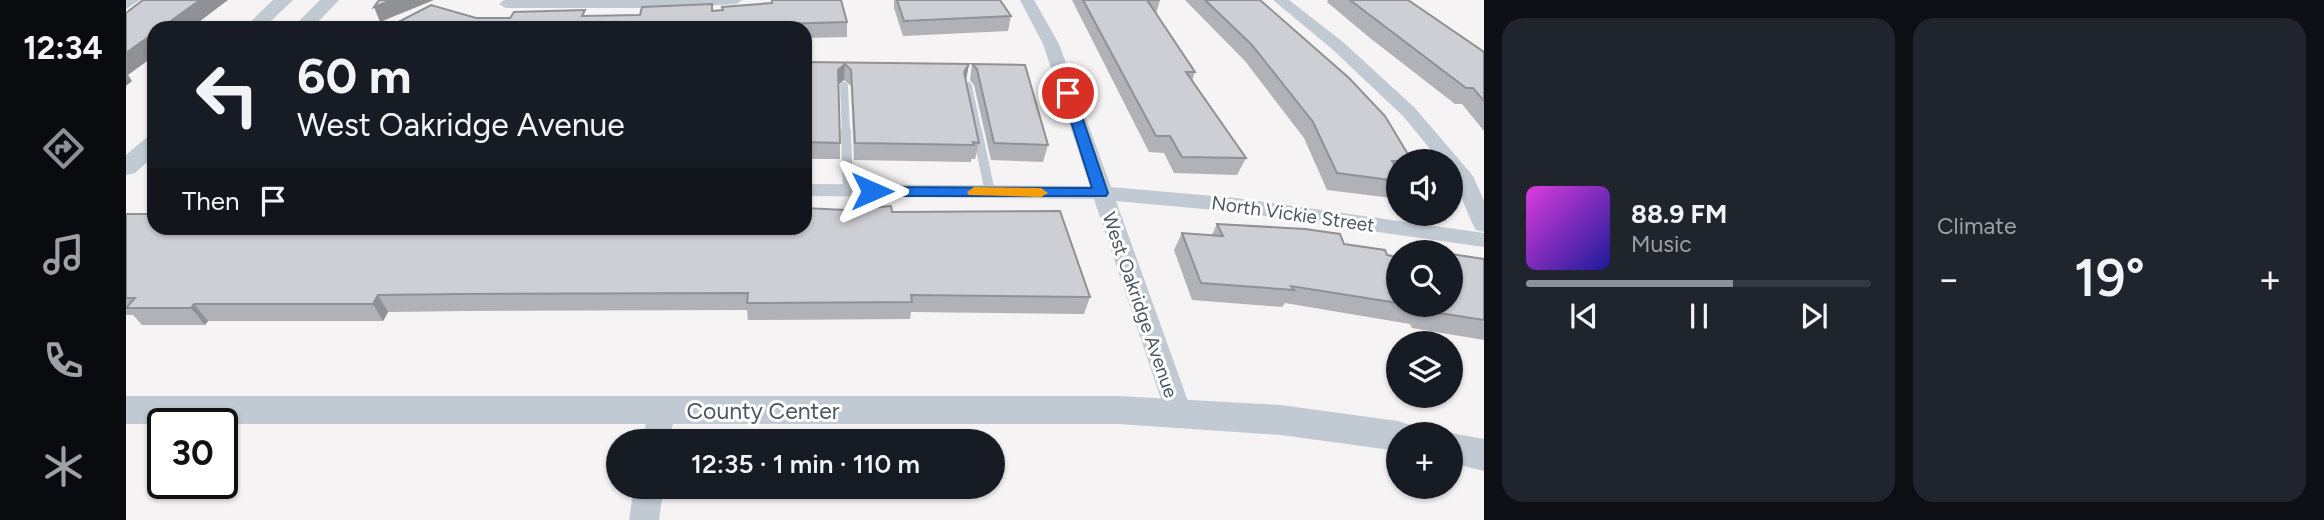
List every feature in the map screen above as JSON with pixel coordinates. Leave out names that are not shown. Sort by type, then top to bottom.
[{"type":"street","points":[[126,5],[133,0]]},
{"type":"street","points":[[261,21],[284,0]]},
{"type":"street","points":[[308,21],[330,0]]},
{"type":"street","points":[[506,4],[665,4],[736,0]]},
{"type":"street","name":"West Oakridge Avenue","points":[[1027,0],[1051,44],[1179,415]]},
{"type":"street","points":[[1280,0],[1337,46],[1409,112],[1440,149]]},
{"type":"street","points":[[126,168],[147,149]]},
{"type":"street","points":[[1463,176],[1484,225]]},
{"type":"street","name":"North Vickie Street","points":[[812,191],[1101,193],[1236,205],[1484,240]]},
{"type":"street","name":"County Center","points":[[126,410],[659,426],[1118,410],[1281,420],[1386,434]]},
{"type":"street","points":[[1463,451],[1484,455]]},
{"type":"street","points":[[644,520],[647,499]]},
{"type":"lane","points":[[844,86],[848,191]]},
{"type":"lane","points":[[968,86],[990,192]]},
{"type":"building","points":[[143,0],[200,0],[171,21],[147,21],[147,38],[126,53],[126,13]]},
{"type":"building","points":[[379,0],[392,0],[374,7]]},
{"type":"building","points":[[772,0],[841,0],[847,22],[400,21],[431,5],[476,18],[510,18],[514,12],[585,10],[582,16],[640,15],[642,7],[712,4],[712,11],[723,10],[722,7],[772,3]]},
{"type":"building","points":[[897,0],[1000,0],[1011,16],[904,21]]},
{"type":"building","points":[[1083,0],[1147,0],[1195,72],[1186,72],[1246,158],[1182,157],[1170,136],[1156,136]]},
{"type":"building","points":[[1205,0],[1260,0],[1349,78],[1385,116],[1405,149],[1386,149],[1386,179],[1337,173],[1313,122],[1252,45]]},
{"type":"building","points":[[1350,0],[1408,0],[1484,52],[1484,101],[1473,88],[1466,88]]},
{"type":"building","points":[[812,62],[969,64],[964,72],[979,143],[855,143],[851,70],[845,64],[838,70],[840,143],[812,142]]},
{"type":"building","points":[[972,64],[1025,65],[1048,145],[994,143],[977,69]]},
{"type":"building","points":[[891,206],[892,212],[1060,211],[1090,297],[911,295],[912,302],[747,303],[748,293],[459,294],[378,295],[373,304],[194,304],[191,308],[126,308],[135,298],[126,298],[126,214],[147,214],[147,235],[812,235],[812,208],[846,210]]},
{"type":"building","points":[[1217,224],[1305,229],[1340,234],[1344,244],[1385,250],[1386,301],[1291,286],[1294,290],[1201,283],[1182,233],[1223,236]]},
{"type":"building","points":[[1463,256],[1484,259],[1484,320],[1463,317]]},
{"type":"slow traffic","points":[[974,192],[1041,193]]},
{"type":"route","points":[[872,191],[1101,193],[1068,93]]}]
